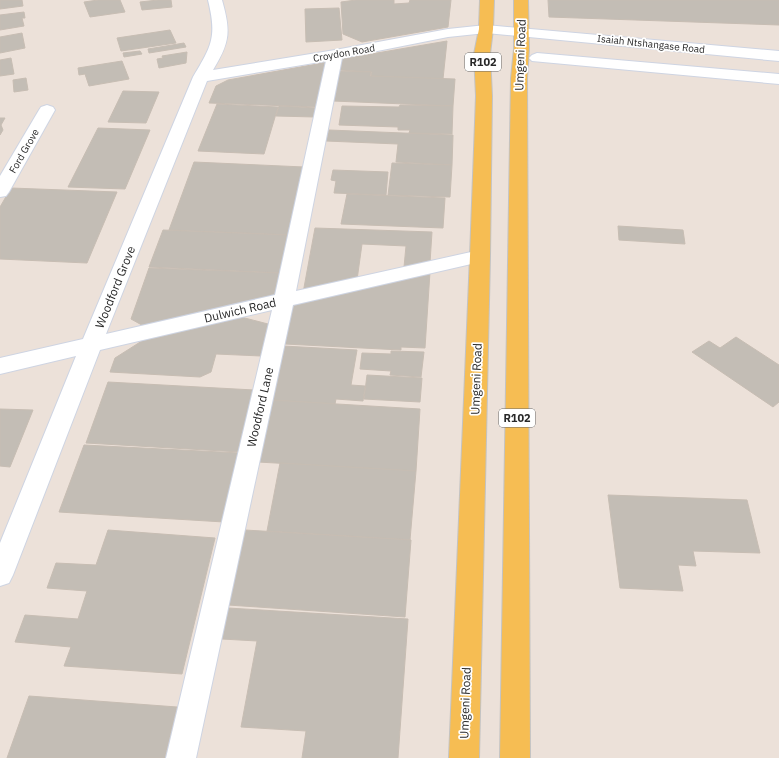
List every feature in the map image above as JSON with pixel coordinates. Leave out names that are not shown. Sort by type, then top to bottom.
[{"type":"main road","name":"Umgeni Road","points":[[464,758],[480,256],[484,96],[482,54],[486,29],[487,0]]},
{"type":"main road","name":"Umgeni Road","points":[[515,758],[519,78],[522,57],[521,0]]},
{"type":"street","name":"Woodford Grove","points":[[0,575],[92,343],[201,77],[221,36],[216,0]]},
{"type":"street","name":"Croydon Road","points":[[201,77],[336,55],[448,33],[486,29],[522,31]]},
{"type":"street","name":"Isaiah Ntshangase Road","points":[[522,31],[779,56]]},
{"type":"street","name":"Woodford Lane","points":[[181,758],[284,300],[336,55]]},
{"type":"street","points":[[537,58],[779,79]]},
{"type":"street","name":"Ford Grove","points":[[0,192],[47,110]]},
{"type":"street","name":"Dulwich Road","points":[[0,366],[92,343],[480,256]]},
{"type":"building","points":[[0,0],[22,0],[23,6],[0,9]]},
{"type":"building","points":[[98,0],[120,0],[125,12],[90,17],[84,2]]},
{"type":"building","points":[[171,0],[172,7],[142,10],[140,2]]},
{"type":"building","points":[[356,0],[394,0],[394,4],[409,3],[410,0],[451,0],[448,27],[362,42],[343,34],[341,2]]},
{"type":"building","points":[[548,0],[779,0],[779,25],[549,17]]},
{"type":"building","points":[[339,8],[342,40],[306,42],[305,9]]},
{"type":"building","points":[[24,12],[25,18],[22,18],[24,26],[0,30],[0,15]]},
{"type":"building","points":[[170,30],[176,43],[121,51],[117,38]]},
{"type":"building","points":[[22,33],[25,48],[0,53],[0,37]]},
{"type":"building","points":[[447,41],[443,79],[371,76],[372,72],[339,70],[342,59]]},
{"type":"building","points":[[184,43],[186,47],[149,53],[148,49]]},
{"type":"building","points":[[140,51],[142,54],[124,57],[123,53]]},
{"type":"building","points":[[187,52],[186,63],[159,68],[157,59],[163,58],[162,56]]},
{"type":"building","points":[[11,58],[14,74],[0,76],[0,60]]},
{"type":"building","points":[[122,61],[129,79],[89,86],[85,74],[79,75],[78,68]]},
{"type":"building","points":[[328,62],[317,107],[209,103],[216,86],[228,80]]},
{"type":"building","points":[[339,71],[371,72],[370,76],[455,79],[453,106],[333,101]]},
{"type":"building","points":[[26,78],[28,90],[14,92],[13,80]]},
{"type":"building","points":[[123,91],[159,92],[146,123],[108,122]]},
{"type":"building","points":[[217,104],[278,107],[264,154],[198,151]]},
{"type":"building","points":[[400,105],[453,106],[452,134],[409,133],[410,130],[398,130],[398,127],[339,125],[342,106],[399,107]]},
{"type":"building","points":[[279,106],[317,108],[315,117],[276,116]]},
{"type":"building","points":[[0,118],[5,118],[1,125],[3,130],[0,135]]},
{"type":"building","points":[[98,128],[150,130],[125,189],[68,187]]},
{"type":"building","points":[[329,130],[453,135],[452,165],[396,162],[398,144],[326,141]]},
{"type":"building","points":[[194,162],[304,167],[288,235],[169,230]]},
{"type":"building","points":[[392,163],[452,165],[450,197],[388,195]]},
{"type":"building","points":[[333,170],[388,172],[386,195],[334,193],[336,181],[331,180]]},
{"type":"building","points":[[11,188],[117,192],[87,263],[0,259],[0,207]]},
{"type":"building","points":[[347,194],[445,198],[443,228],[341,224]]},
{"type":"building","points":[[618,226],[683,230],[685,244],[619,240]]},
{"type":"building","points":[[315,228],[432,232],[430,263],[404,267],[406,246],[362,244],[357,280],[303,293]]},
{"type":"building","points":[[163,230],[289,235],[281,273],[149,267]]},
{"type":"building","points":[[149,268],[281,273],[276,299],[149,329],[131,319]]},
{"type":"building","points":[[430,272],[425,348],[401,347],[401,350],[285,344],[293,304]]},
{"type":"building","points":[[241,317],[268,324],[261,356],[216,354],[211,372],[200,377],[110,372],[115,358],[145,339]]},
{"type":"building","points":[[736,337],[779,365],[779,402],[773,407],[692,352],[709,341],[720,348]]},
{"type":"building","points":[[283,346],[357,350],[351,385],[365,386],[363,401],[336,399],[335,404],[272,400]]},
{"type":"building","points":[[391,351],[424,352],[421,377],[390,375],[391,371],[360,369],[362,353],[391,354]]},
{"type":"building","points":[[367,375],[422,378],[420,402],[364,399]]},
{"type":"building","points":[[108,382],[254,390],[240,452],[86,443]]},
{"type":"building","points":[[271,400],[420,409],[416,471],[258,462]]},
{"type":"building","points":[[0,409],[33,410],[10,467],[0,466]]},
{"type":"building","points":[[84,445],[240,453],[224,522],[59,512]]},
{"type":"building","points":[[280,463],[416,471],[410,540],[267,531]]},
{"type":"building","points":[[608,495],[747,500],[760,553],[693,551],[696,566],[678,565],[683,591],[620,588]]},
{"type":"building","points":[[108,530],[215,538],[182,674],[64,666],[71,647],[15,642],[25,615],[78,619],[87,591],[47,588],[56,563],[96,565]]},
{"type":"building","points":[[245,530],[411,540],[405,617],[228,605]]},
{"type":"building","points":[[228,608],[408,619],[398,758],[302,758],[306,731],[241,727],[257,641],[222,639]]},
{"type":"building","points":[[29,696],[177,707],[165,758],[7,758]]}]
